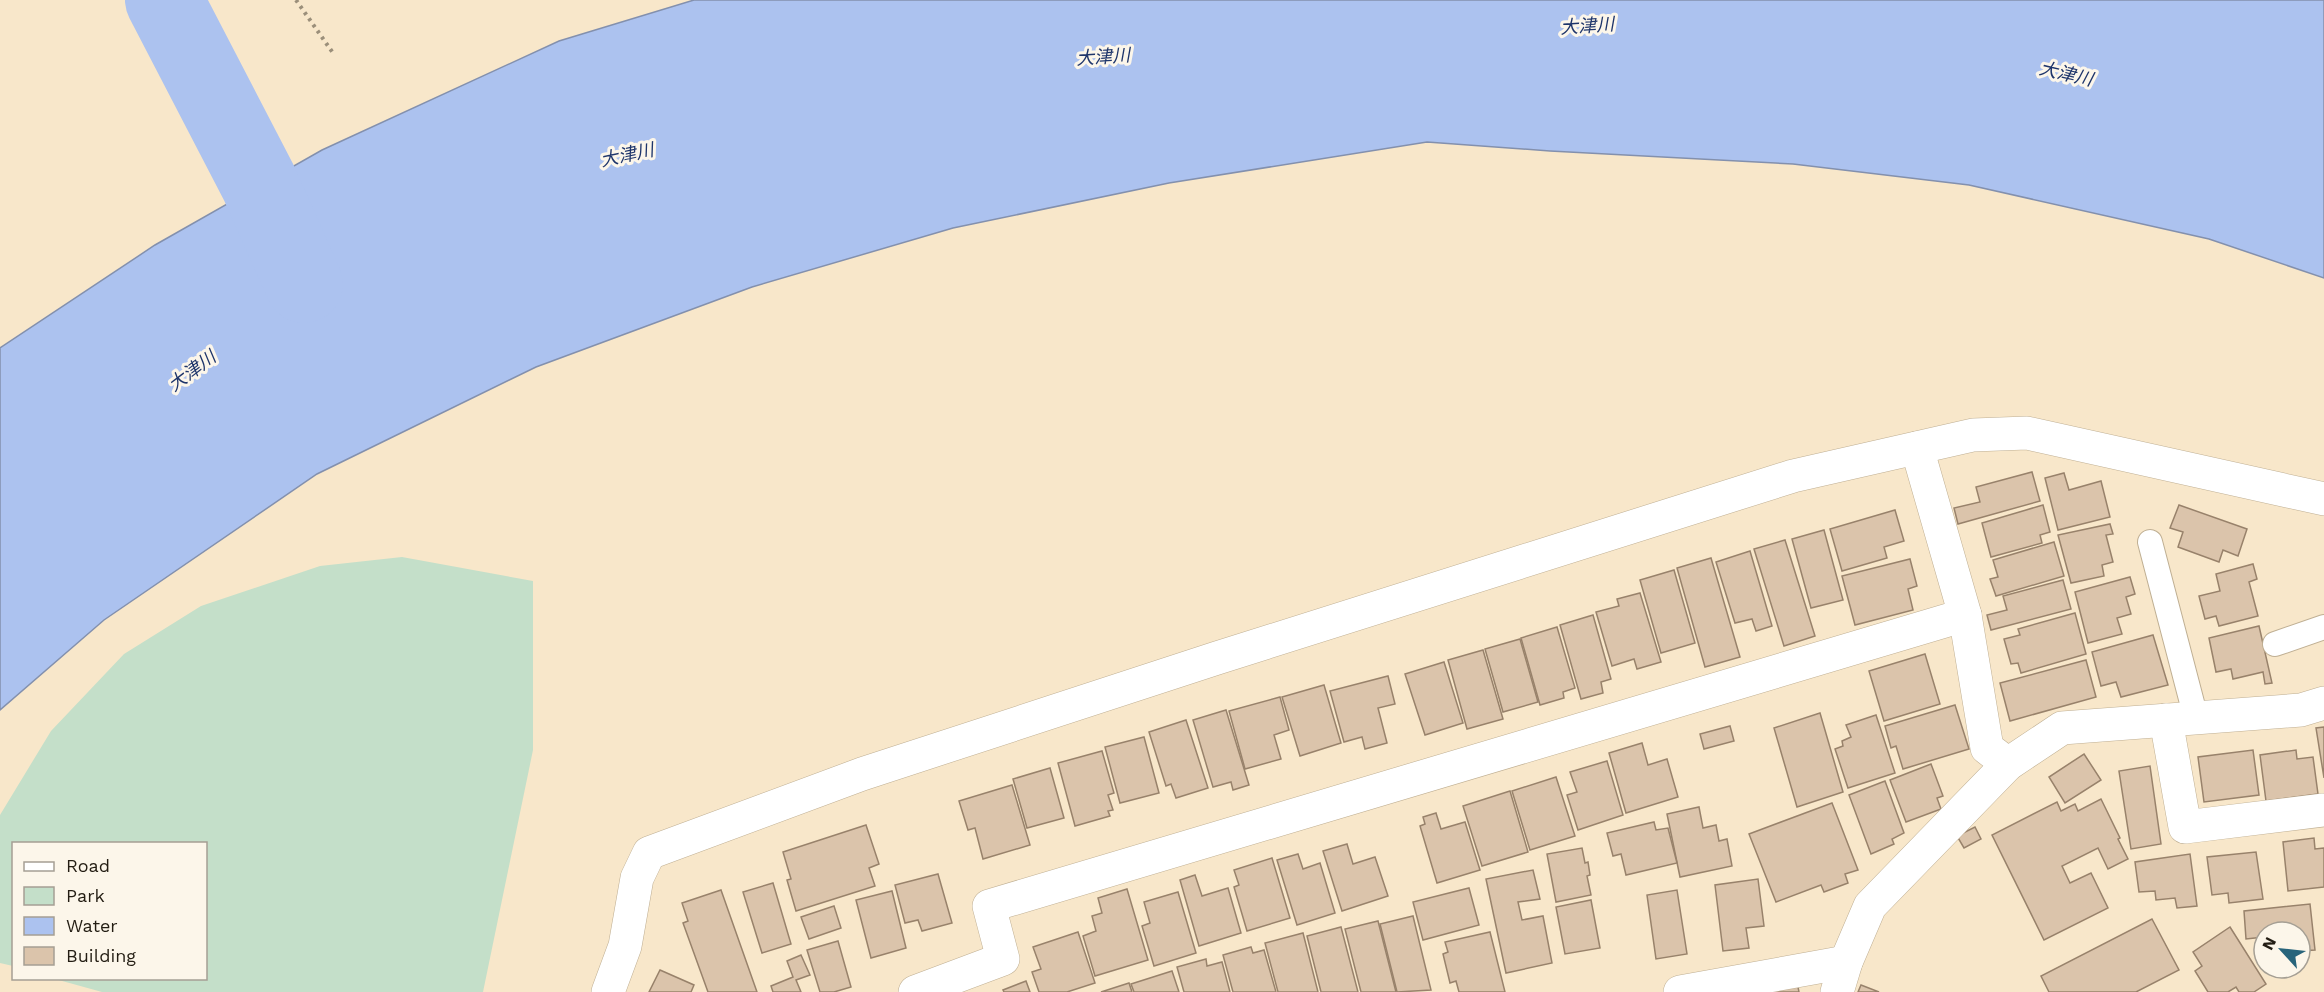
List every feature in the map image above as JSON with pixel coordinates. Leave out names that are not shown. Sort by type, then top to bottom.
[{"type":"street","points":[[608,992],[625,946],[638,878],[649,853],[862,774],[1217,658],[1793,476],[1973,435],[2027,433],[2324,499]]},
{"type":"street","points":[[1917,448],[1965,615],[1987,748],[2008,764]]},
{"type":"street","points":[[915,992],[1003,959],[989,906],[1965,615]]},
{"type":"street","points":[[1680,992],[1841,977],[1870,906],[2008,764],[2062,728],[2301,710],[2324,703]]},
{"type":"street","points":[[2181,719],[2185,826],[2324,810]]},
{"type":"lane","points":[[2150,542],[2181,719]]},
{"type":"lane","points":[[2275,644],[2324,627]]},
{"type":"path","points":[[296,0],[333,53]]},
{"type":"green space","points":[[402,557],[533,581],[533,750],[483,992],[102,992],[59,980],[207,980],[207,842],[12,842],[12,966],[0,963],[0,815],[51,731],[124,654],[201,606],[320,566]]},
{"type":"water","name":"大津川","points":[[694,0],[2324,0],[2324,278],[2209,239],[1969,185],[1793,164],[1427,142],[1169,183],[953,228],[752,287],[536,367],[317,474],[104,620],[0,710],[0,348],[155,245],[322,150],[559,41]]},
{"type":"building","points":[[2032,472],[2040,501],[1958,524],[1954,508],[1980,502],[1976,487]]},
{"type":"building","points":[[2064,473],[2069,490],[2101,481],[2110,517],[2058,530],[2045,478]]},
{"type":"building","points":[[2043,505],[2050,532],[2040,535],[2042,543],[1991,557],[1982,523]]},
{"type":"building","points":[[2179,505],[2247,529],[2238,556],[2223,550],[2219,562],[2178,547],[2183,532],[2170,528]]},
{"type":"building","points":[[1895,510],[1904,541],[1884,547],[1887,558],[1842,571],[1830,529]]},
{"type":"building","points":[[2110,524],[2113,534],[2106,535],[2113,562],[2102,565],[2104,576],[2071,583],[2058,535]]},
{"type":"building","points":[[1824,530],[1843,600],[1811,608],[1792,539]]},
{"type":"building","points":[[1785,540],[1815,636],[1784,646],[1754,549]]},
{"type":"building","points":[[2054,542],[2064,576],[1996,596],[1990,579],[1998,577],[1993,560]]},
{"type":"building","points":[[1750,551],[1772,626],[1756,631],[1752,619],[1735,623],[1716,562]]},
{"type":"building","points":[[1711,558],[1740,657],[1705,667],[1677,568]]},
{"type":"building","points":[[1910,559],[1917,586],[1908,589],[1913,610],[1855,625],[1842,576]]},
{"type":"building","points":[[2253,564],[2257,579],[2249,582],[2258,616],[2219,626],[2216,616],[2205,619],[2199,596],[2220,591],[2216,574]]},
{"type":"building","points":[[1674,570],[1695,643],[1661,653],[1640,580]]},
{"type":"building","points":[[2130,577],[2135,594],[2126,597],[2131,614],[2117,618],[2122,634],[2088,643],[2075,592]]},
{"type":"building","points":[[2063,580],[2071,609],[1991,630],[1987,615],[2007,610],[2003,596]]},
{"type":"building","points":[[1640,593],[1661,662],[1637,669],[1634,659],[1612,666],[1596,612],[1619,606],[1617,599]]},
{"type":"building","points":[[2075,613],[2086,654],[2021,673],[2018,663],[2011,664],[2004,639],[2020,635],[2018,629]]},
{"type":"building","points":[[1593,615],[1611,679],[1601,682],[1603,693],[1581,699],[1560,625]]},
{"type":"building","points":[[2259,626],[2272,683],[2265,684],[2263,672],[2233,679],[2231,669],[2216,672],[2209,638]]},
{"type":"building","points":[[1557,627],[1575,688],[1563,692],[1564,698],[1540,705],[1521,638]]},
{"type":"building","points":[[2153,635],[2168,685],[2121,697],[2116,682],[2101,686],[2092,652]]},
{"type":"building","points":[[1520,639],[1538,702],[1503,712],[1485,649]]},
{"type":"building","points":[[1483,650],[1503,719],[1467,729],[1448,660]]},
{"type":"building","points":[[1925,654],[1940,704],[1884,721],[1869,671]]},
{"type":"building","points":[[2086,660],[2096,697],[2010,721],[2000,683]]},
{"type":"building","points":[[1444,662],[1463,723],[1425,735],[1405,674]]},
{"type":"building","points":[[1388,676],[1395,704],[1378,708],[1387,743],[1365,749],[1362,737],[1344,742],[1330,691]]},
{"type":"building","points":[[1324,685],[1341,743],[1300,756],[1282,697]]},
{"type":"building","points":[[1280,697],[1289,730],[1274,735],[1281,759],[1245,769],[1229,711]]},
{"type":"building","points":[[1955,705],[1969,749],[1903,769],[1896,746],[1891,748],[1885,726]]},
{"type":"building","points":[[1226,710],[1249,785],[1233,790],[1231,782],[1213,787],[1193,720]]},
{"type":"building","points":[[1820,713],[1843,792],[1797,807],[1774,728]]},
{"type":"building","points":[[1876,715],[1895,773],[1848,788],[1835,749],[1843,746],[1842,741],[1851,737],[1846,725]]},
{"type":"building","points":[[1186,720],[1208,788],[1176,798],[1171,784],[1166,786],[1149,732]]},
{"type":"building","points":[[1730,726],[1734,741],[1704,749],[1700,734]]},
{"type":"building","points":[[2324,727],[2324,778],[2316,728]]},
{"type":"building","points":[[1144,737],[1159,793],[1120,803],[1105,747]]},
{"type":"building","points":[[1642,743],[1648,765],[1667,759],[1678,797],[1626,813],[1609,753]]},
{"type":"building","points":[[2253,750],[2259,795],[2204,802],[2198,757]]},
{"type":"building","points":[[2296,750],[2297,759],[2313,757],[2318,794],[2266,801],[2260,755]]},
{"type":"building","points":[[1102,751],[1114,793],[1108,795],[1113,810],[1108,811],[1110,816],[1075,826],[1058,763]]},
{"type":"building","points":[[2084,754],[2101,780],[2065,803],[2049,777]]},
{"type":"building","points":[[1607,761],[1623,815],[1578,830],[1567,795],[1577,792],[1570,772]]},
{"type":"building","points":[[1931,764],[1943,796],[1937,798],[1941,809],[1906,822],[1890,780]]},
{"type":"building","points":[[2150,766],[2161,844],[2131,849],[2119,771]]},
{"type":"building","points":[[1050,768],[1064,818],[1027,828],[1013,779]]},
{"type":"building","points":[[1556,777],[1575,836],[1530,850],[1512,791]]},
{"type":"building","points":[[1885,781],[1904,833],[1892,839],[1894,844],[1871,854],[1849,795]]},
{"type":"building","points":[[1012,785],[1030,845],[983,859],[975,828],[968,830],[959,801]]},
{"type":"building","points":[[1510,791],[1528,852],[1482,866],[1463,806]]},
{"type":"building","points":[[2101,799],[2128,859],[2108,869],[2098,848],[2062,866],[2070,883],[2091,873],[2108,908],[2044,940],[1992,835],[2057,802],[2061,811],[2075,804],[2078,811]]},
{"type":"building","points":[[1832,803],[1858,870],[1845,874],[1848,883],[1824,892],[1821,885],[1776,902],[1749,834]]},
{"type":"building","points":[[1699,807],[1703,828],[1716,825],[1719,841],[1727,839],[1732,866],[1680,877],[1667,814]]},
{"type":"building","points":[[1436,813],[1441,829],[1465,822],[1480,870],[1437,883],[1420,826],[1425,824],[1423,817]]},
{"type":"building","points":[[1654,822],[1656,830],[1668,828],[1677,863],[1626,875],[1621,854],[1613,856],[1607,833]]},
{"type":"building","points":[[866,825],[879,864],[869,868],[875,886],[796,911],[787,880],[791,879],[783,852]]},
{"type":"building","points":[[1975,827],[1981,839],[1964,848],[1957,836]]},
{"type":"building","points":[[2314,838],[2315,849],[2324,848],[2324,887],[2288,891],[2283,842]]},
{"type":"building","points":[[1347,844],[1353,864],[1375,857],[1388,896],[1342,911],[1323,851]]},
{"type":"building","points":[[1582,848],[1585,863],[1588,862],[1590,875],[1587,876],[1591,895],[1556,902],[1547,854]]},
{"type":"building","points":[[2256,852],[2263,899],[2229,903],[2228,893],[2212,895],[2207,857]]},
{"type":"building","points":[[1298,854],[1303,869],[1320,863],[1335,913],[1297,925],[1277,860]]},
{"type":"building","points":[[2190,854],[2197,906],[2177,908],[2175,898],[2156,900],[2155,891],[2139,892],[2135,862]]},
{"type":"building","points":[[1272,858],[1290,918],[1247,931],[1234,887],[1239,885],[1234,870]]},
{"type":"building","points":[[1533,870],[1540,899],[1518,902],[1522,920],[1543,916],[1552,963],[1506,973],[1486,879]]},
{"type":"building","points":[[938,874],[952,923],[922,931],[918,920],[905,923],[895,885]]},
{"type":"building","points":[[1195,875],[1202,896],[1228,888],[1241,933],[1199,946],[1180,880]]},
{"type":"building","points":[[1758,879],[1764,926],[1746,928],[1749,948],[1723,951],[1715,885]]},
{"type":"building","points":[[773,883],[791,944],[762,953],[743,892]]},
{"type":"building","points":[[1469,888],[1479,925],[1423,940],[1413,902]]},
{"type":"building","points":[[1127,889],[1148,960],[1095,976],[1083,936],[1096,931],[1092,916],[1102,913],[1098,898]]},
{"type":"building","points":[[721,890],[757,992],[708,992],[683,923],[688,921],[682,903]]},
{"type":"building","points":[[1677,890],[1687,954],[1656,959],[1647,895]]},
{"type":"building","points":[[892,891],[906,948],[871,958],[856,900]]},
{"type":"building","points":[[1178,892],[1196,953],[1154,966],[1142,926],[1150,923],[1144,902]]},
{"type":"building","points":[[1591,900],[1600,948],[1565,954],[1556,907]]},
{"type":"building","points":[[2310,904],[2312,920],[2252,920],[2252,938],[2246,939],[2244,911]]},
{"type":"building","points":[[834,906],[841,928],[809,939],[801,917]]},
{"type":"building","points":[[1413,916],[1431,990],[1397,992],[1380,924]]},
{"type":"building","points":[[2152,919],[2179,970],[2136,992],[2049,992],[2041,976]]},
{"type":"building","points":[[1378,921],[1396,992],[1361,992],[1345,929]]},
{"type":"building","points":[[2312,922],[2315,950],[2312,950]]},
{"type":"building","points":[[1341,927],[1358,992],[1321,992],[1307,936]]},
{"type":"building","points":[[2230,927],[2252,962],[2252,980],[2263,980],[2266,984],[2254,992],[2239,992],[2236,987],[2228,992],[2208,992],[2195,971],[2202,966],[2193,952]]},
{"type":"building","points":[[1078,932],[1095,983],[1067,992],[1039,992],[1032,972],[1041,969],[1033,947]]},
{"type":"building","points":[[1490,932],[1505,992],[1459,992],[1456,981],[1450,983],[1443,954],[1448,952],[1445,942]]},
{"type":"building","points":[[1303,933],[1318,992],[1278,992],[1265,943]]},
{"type":"building","points":[[838,941],[851,987],[834,992],[820,992],[807,950]]},
{"type":"building","points":[[1251,947],[1253,953],[1264,950],[1276,992],[1233,992],[1223,955]]},
{"type":"building","points":[[801,955],[810,975],[796,980],[801,992],[773,992],[771,986],[793,977],[787,961]]},
{"type":"building","points":[[1206,959],[1207,966],[1222,962],[1230,992],[1184,992],[1177,967]]},
{"type":"building","points":[[660,970],[694,985],[691,992],[649,992]]},
{"type":"building","points":[[1172,971],[1179,992],[1134,992],[1131,984]]},
{"type":"building","points":[[1026,981],[1030,992],[1004,992],[1003,990]]},
{"type":"building","points":[[1797,982],[1799,992],[1749,992]]},
{"type":"building","points":[[1129,983],[1132,992],[1101,992]]},
{"type":"building","points":[[1861,985],[1879,992],[1858,992]]},
{"type":"waterway","points":[[164,0],[259,183],[304,284]]}]
